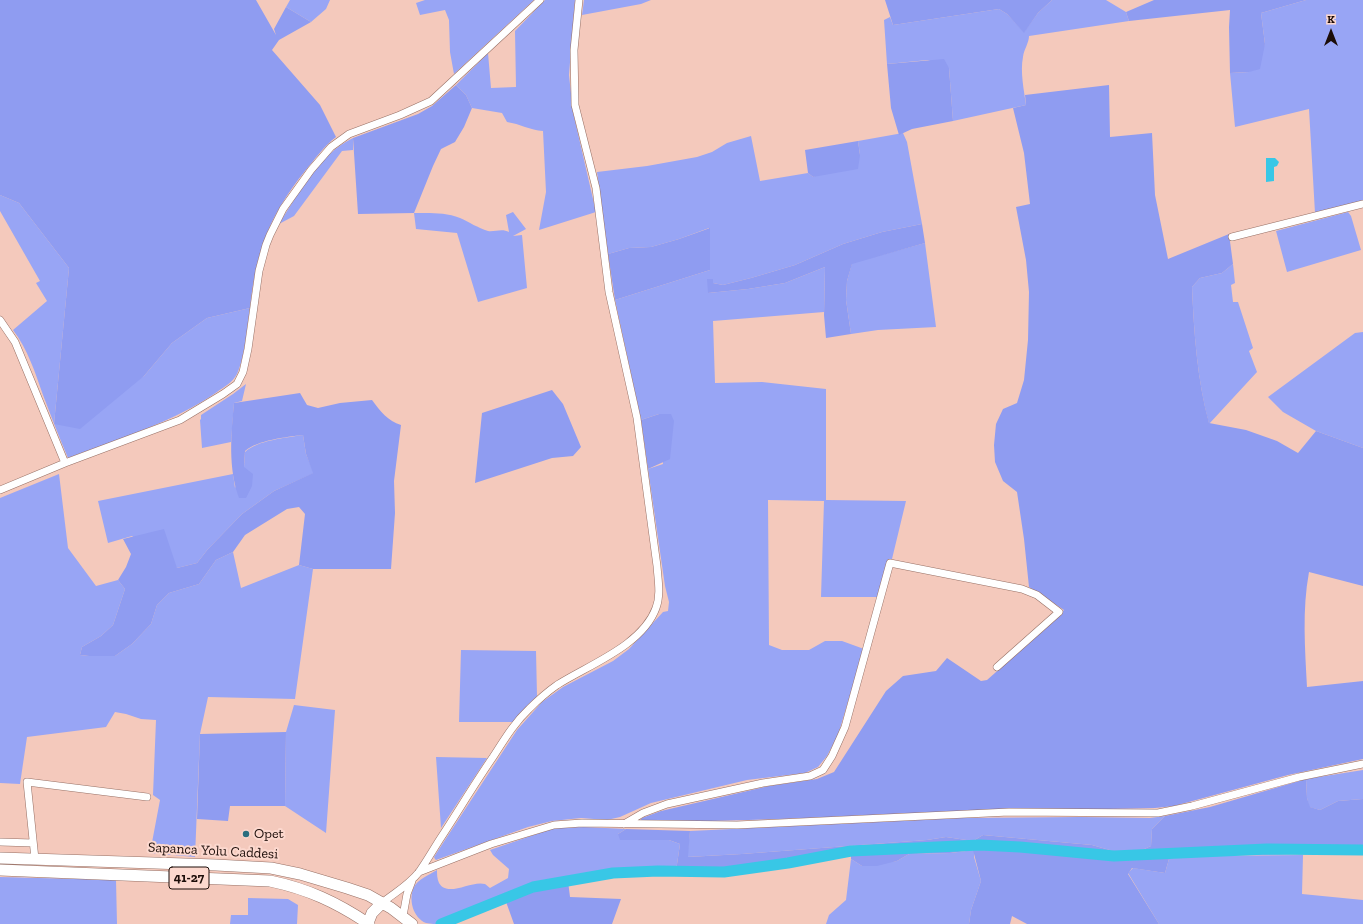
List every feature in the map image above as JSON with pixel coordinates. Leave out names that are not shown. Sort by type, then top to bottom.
[{"type":"highway","name":"Sapanca Yolu Caddesi","points":[[0,858],[270,868],[300,874],[368,896],[382,903],[401,920],[412,924]]},
{"type":"highway","name":"Sapanca Yolu Caddesi","points":[[0,870],[270,881],[290,885],[325,898],[368,924]]},
{"type":"highway","points":[[368,924],[372,912],[382,903]]},
{"type":"street","points":[[0,490],[180,420],[223,394],[236,384],[243,372],[248,349],[259,271],[266,245],[283,209],[311,170],[330,147],[349,134],[400,115],[431,101],[540,0]]},
{"type":"street","points":[[382,903],[402,889],[418,872],[484,770],[520,718],[542,696],[556,686],[608,656],[634,638],[651,618],[658,601],[659,584],[657,566],[637,418],[609,292],[596,188],[575,105],[574,50],[579,0]]},
{"type":"street","points":[[1232,237],[1363,204]]},
{"type":"street","points":[[0,320],[15,342],[65,464]]},
{"type":"street","points":[[624,824],[643,813],[667,804],[763,783],[810,776],[822,770],[832,756],[845,727],[890,563],[1022,589],[1037,595],[1059,612],[997,667]]},
{"type":"street","points":[[418,872],[491,844],[542,828],[566,824],[737,825],[1008,812],[1158,813],[1192,806],[1299,777],[1363,764]]},
{"type":"street","points":[[35,859],[27,782],[147,797]]},
{"type":"street","points":[[0,842],[33,843]]},
{"type":"street","points":[[401,920],[412,879]]},
{"type":"shaded area","points":[[0,0],[256,0],[276,35],[274,29],[286,7],[311,22],[279,40],[272,50],[320,105],[336,137],[305,171],[282,203],[273,219],[266,235],[256,269],[250,308],[207,318],[172,343],[144,376],[80,429],[54,424],[69,268],[19,203],[0,195]]},
{"type":"shaded area","points":[[290,0],[330,0],[326,9],[311,22],[286,7]]},
{"type":"shaded area","points":[[425,0],[534,0],[454,74],[450,52],[449,20],[445,10],[420,15],[416,3]]},
{"type":"shaded area","points":[[545,0],[575,0],[569,75],[573,112],[596,212],[539,230],[546,192],[543,131],[507,122],[502,113],[472,108],[466,95],[456,85],[488,53],[491,88],[516,87],[515,31]]},
{"type":"shaded area","points":[[584,0],[651,0],[641,4],[582,15]]},
{"type":"shaded area","points":[[885,0],[1052,0],[1038,13],[1024,33],[1007,14],[999,9],[893,25]]},
{"type":"shaded area","points":[[1052,0],[1106,0],[1126,12],[1129,21],[1029,36],[1022,63],[1026,105],[953,121],[949,68],[928,60],[887,64],[884,20],[890,17],[893,25],[999,9],[1007,14],[1024,32],[1038,13]]},
{"type":"shaded area","points":[[1154,0],[1306,0],[1261,13],[1265,44],[1260,69],[1249,72],[1230,73],[1230,10],[1129,21],[1126,12]]},
{"type":"shaded area","points":[[1306,0],[1363,0],[1363,201],[1315,213],[1309,109],[1235,127],[1230,73],[1249,72],[1265,44],[1261,13]]},
{"type":"shaded area","points":[[944,59],[949,68],[953,121],[912,129],[899,135],[891,108],[887,64]]},
{"type":"shaded area","points":[[456,85],[466,95],[472,108],[464,127],[455,142],[441,149],[414,213],[358,214],[353,138],[418,114],[432,106]]},
{"type":"shaded area","points":[[1109,85],[1110,137],[1152,133],[1155,195],[1168,259],[1229,234],[1233,264],[1222,273],[1200,278],[1192,287],[1195,339],[1199,373],[1209,423],[1246,430],[1277,441],[1298,453],[1316,431],[1363,448],[1363,586],[1309,572],[1305,601],[1305,658],[1307,687],[1363,681],[1363,759],[1288,775],[1174,806],[1155,808],[931,812],[765,820],[640,821],[642,818],[661,811],[769,786],[817,779],[834,772],[886,691],[903,676],[936,671],[947,658],[981,681],[987,680],[1054,621],[1064,610],[1029,587],[1017,492],[1003,481],[995,462],[994,445],[996,424],[1003,409],[1017,403],[1024,380],[1028,340],[1029,292],[1026,260],[1016,207],[1030,204],[1024,153],[1013,108],[1026,105],[1025,95]]},
{"type":"shaded area","points":[[903,133],[907,142],[922,224],[882,232],[843,244],[795,265],[751,278],[723,285],[713,283],[708,293],[785,283],[825,267],[824,312],[713,321],[715,383],[762,382],[826,389],[826,500],[906,501],[892,559],[888,559],[878,597],[821,597],[824,501],[768,500],[769,645],[782,650],[809,650],[825,641],[842,641],[864,649],[838,735],[827,756],[818,767],[805,773],[747,780],[651,803],[620,817],[607,820],[581,818],[552,821],[528,827],[436,860],[434,857],[517,730],[542,702],[563,687],[613,661],[629,649],[663,612],[668,611],[669,602],[665,586],[648,469],[663,464],[659,414],[641,420],[615,300],[710,270],[709,228],[651,247],[629,248],[608,254],[597,172],[647,166],[697,157],[712,152],[727,143],[751,136],[760,181],[808,173],[813,177],[860,155],[858,141]]},
{"type":"shaded area","points":[[353,138],[353,150],[342,151],[294,216],[279,224],[310,176],[319,165],[329,154]]},
{"type":"shaded area","points":[[858,141],[860,155],[858,169],[813,177],[808,173],[805,150]]},
{"type":"shaded area","points":[[1266,158],[1275,158],[1279,162],[1277,166],[1274,167],[1274,181],[1266,182]]},
{"type":"shaded area","points":[[0,195],[19,203],[69,268],[54,424],[31,361],[13,330],[47,301],[36,283],[40,281],[0,211]]},
{"type":"shaded area","points":[[513,212],[526,229],[513,236],[522,235],[527,288],[478,302],[457,233],[416,229],[414,213],[437,213],[449,215],[460,218],[488,231],[504,230],[509,232],[506,215]]},
{"type":"shaded area","points":[[1348,212],[1351,216],[1361,250],[1287,272],[1276,231]]},
{"type":"shaded area","points":[[922,224],[925,243],[852,264],[847,281],[846,300],[851,334],[826,338],[824,315],[825,267],[785,283],[708,293],[707,279],[713,279],[713,283],[723,285],[751,278],[795,265],[843,244],[882,232]]},
{"type":"shaded area","points":[[710,228],[710,270],[615,300],[608,254],[629,248],[651,247]]},
{"type":"shaded area","points":[[925,243],[936,327],[878,330],[851,334],[846,300],[847,281],[852,263]]},
{"type":"shaded area","points":[[1233,264],[1235,283],[1231,285],[1233,302],[1238,302],[1253,348],[1249,351],[1257,372],[1209,424],[1199,373],[1195,339],[1192,287],[1200,278],[1222,273]]},
{"type":"shaded area","points":[[250,308],[244,351],[237,374],[228,384],[200,403],[144,430],[68,458],[54,424],[144,376],[172,343],[207,318]]},
{"type":"shaded area","points":[[1363,332],[1363,448],[1316,431],[1283,412],[1268,397],[1355,333]]},
{"type":"shaded area","points":[[246,384],[242,401],[234,403],[231,442],[202,448],[201,415]]},
{"type":"shaded area","points":[[552,390],[563,404],[581,447],[573,456],[552,458],[475,483],[482,413]]},
{"type":"shaded area","points":[[300,393],[307,405],[318,408],[340,403],[372,400],[381,412],[388,418],[401,425],[394,481],[395,513],[391,569],[313,569],[299,565],[305,514],[299,507],[287,509],[245,535],[233,552],[216,560],[199,584],[169,593],[157,605],[151,624],[132,644],[115,656],[80,655],[82,647],[101,636],[113,625],[125,589],[118,580],[126,567],[131,554],[123,539],[164,529],[177,568],[197,563],[208,549],[242,514],[274,491],[313,473],[306,454],[303,435],[281,438],[257,444],[245,451],[244,467],[253,474],[252,486],[246,498],[239,498],[233,475],[231,439],[234,403]]},
{"type":"shaded area","points":[[659,414],[671,414],[674,421],[670,459],[648,469],[641,420]]},
{"type":"shaded area","points":[[303,435],[306,454],[314,473],[274,491],[242,514],[208,549],[197,563],[177,568],[132,536],[108,543],[98,501],[233,474],[235,488],[244,467],[245,452],[250,448],[264,442]]},
{"type":"shaded area","points":[[59,474],[68,548],[96,586],[118,580],[125,589],[113,625],[101,636],[82,647],[80,655],[115,656],[132,644],[151,624],[157,605],[169,593],[199,584],[216,560],[233,552],[241,588],[299,565],[313,569],[295,699],[208,697],[200,734],[195,857],[150,853],[160,800],[153,795],[156,720],[141,719],[115,712],[106,727],[27,737],[20,784],[0,783],[0,498]]},
{"type":"shaded area","points":[[461,650],[536,651],[537,696],[514,722],[459,722]]},
{"type":"shaded area","points":[[294,705],[335,710],[326,833],[285,806],[286,732]]},
{"type":"shaded area","points":[[286,732],[285,806],[230,806],[228,821],[197,819],[200,734]]},
{"type":"shaded area","points":[[436,757],[487,758],[441,828]]},
{"type":"shaded area","points":[[1363,770],[1363,799],[1338,801],[1320,810],[1309,807],[1306,779]]},
{"type":"shaded area","points":[[1306,779],[1307,798],[1310,807],[1320,810],[1338,801],[1363,799],[1363,850],[1328,850],[1313,854],[1190,856],[1169,859],[1165,873],[1132,868],[1128,874],[1159,924],[1027,924],[1012,916],[1010,924],[969,924],[971,910],[981,881],[973,850],[950,853],[909,854],[897,861],[877,866],[862,866],[851,859],[851,851],[724,872],[676,871],[680,844],[669,840],[620,840],[618,834],[626,829],[690,831],[688,857],[927,840],[946,837],[973,841],[983,835],[1092,845],[1120,853],[1140,851],[1151,846],[1152,829],[1165,816],[1210,807]]},
{"type":"shaded area","points":[[1165,816],[1152,829],[1151,846],[1140,851],[1120,853],[1092,845],[983,835],[973,841],[946,837],[927,840],[687,857],[690,831],[962,818],[1150,818]]},
{"type":"shaded area","points":[[584,827],[626,829],[618,834],[639,840],[669,840],[680,844],[676,871],[613,873],[533,887],[441,924],[426,923],[422,921],[415,913],[412,902],[412,892],[414,887],[421,879],[437,870],[437,878],[439,883],[448,889],[479,883],[485,884],[490,888],[508,878],[509,869],[493,855],[490,850],[554,828]]},
{"type":"shaded area","points":[[974,850],[974,857],[981,881],[971,910],[969,924],[826,924],[829,915],[846,900],[851,859],[862,866],[897,861],[909,854],[950,853]]},
{"type":"shaded area","points":[[1303,855],[1302,894],[1363,900],[1363,924],[1159,924],[1128,873],[1133,868],[1165,873],[1169,859],[1190,856]]},
{"type":"shaded area","points":[[0,877],[116,880],[117,924],[0,924]]},
{"type":"shaded area","points":[[568,881],[570,897],[621,899],[612,924],[514,924],[505,899],[533,887]]},
{"type":"shaded area","points":[[248,898],[288,899],[298,905],[297,924],[230,924],[231,915],[248,915]]},
{"type":"waterway","points":[[441,924],[533,887],[613,873],[658,871],[724,872],[788,863],[851,851],[980,845],[1020,847],[1114,856],[1267,849],[1363,850]]},
{"type":"place","name":"Opet","points":[[246,834]]}]
